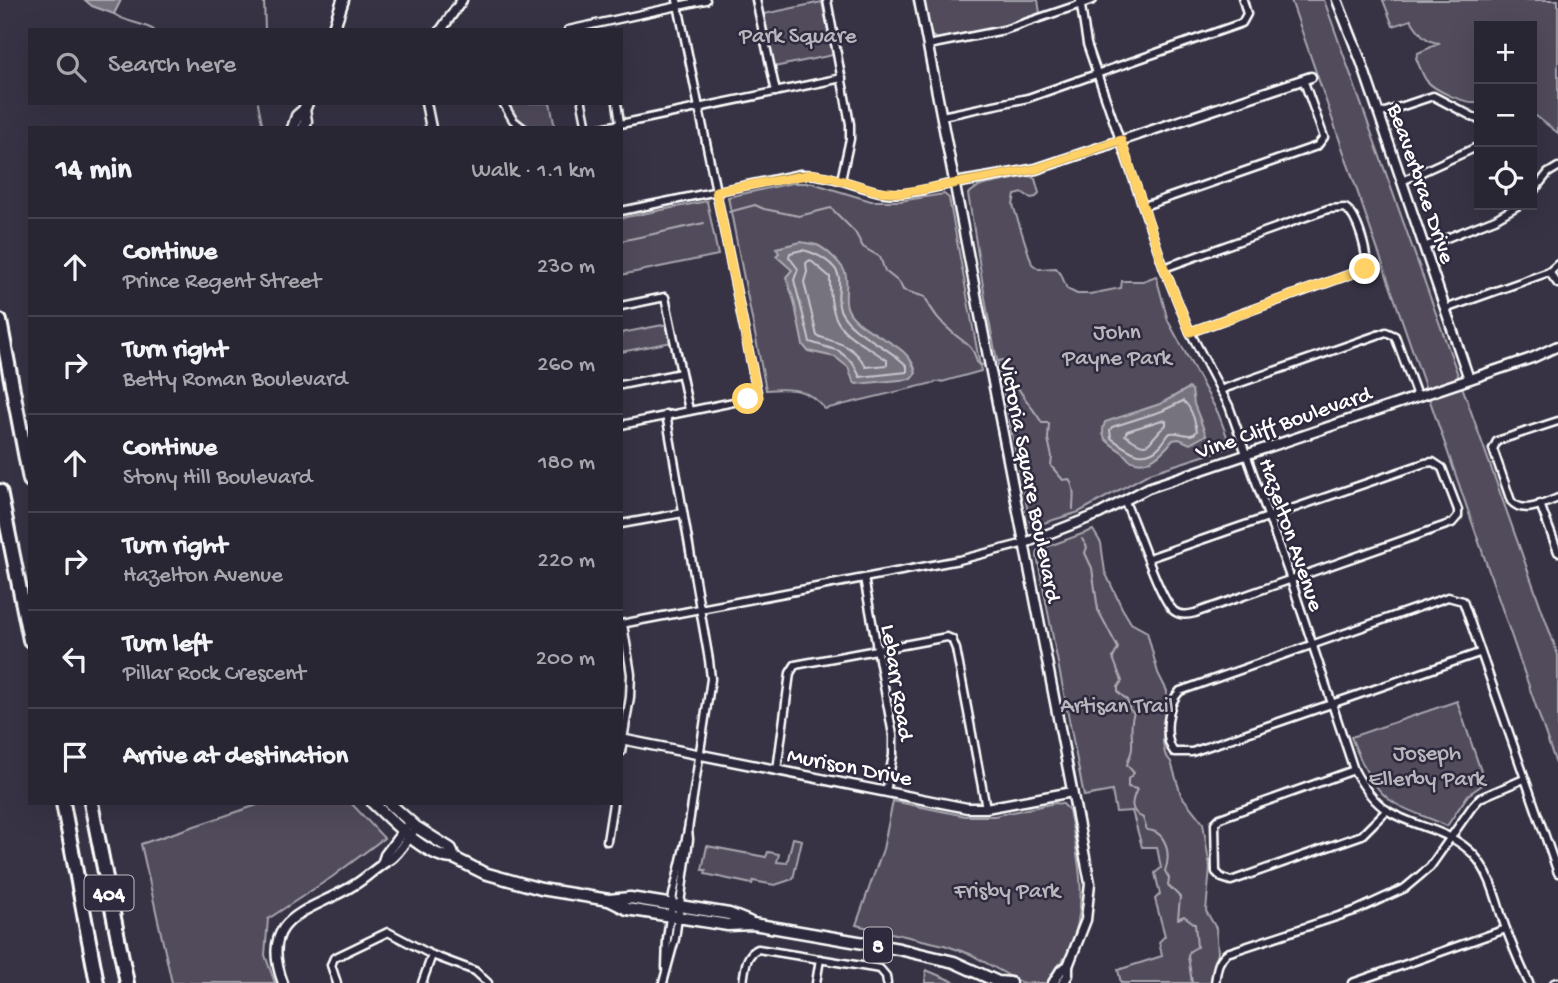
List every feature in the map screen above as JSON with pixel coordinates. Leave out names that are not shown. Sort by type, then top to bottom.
[{"type":"highway","points":[[0,321],[28,469]]},
{"type":"highway","points":[[0,491],[28,630]]},
{"type":"highway","name":"404","points":[[63,805],[96,983]]},
{"type":"highway","name":"404","points":[[91,805],[127,983]]},
{"type":"main road","points":[[334,28],[343,0]]},
{"type":"main road","points":[[294,126],[297,116],[305,107]]},
{"type":"main road","points":[[305,107],[305,126]]},
{"type":"main road","name":"8","points":[[376,805],[410,829],[451,849],[454,858],[513,883],[609,900],[627,909],[729,914],[753,924],[928,955],[954,962],[999,983],[1010,983]]},
{"type":"main road","name":"8","points":[[390,805],[410,829]]},
{"type":"street","points":[[442,28],[462,0]]},
{"type":"street","points":[[601,26],[678,3],[706,0]]},
{"type":"street","points":[[756,0],[776,92]]},
{"type":"street","points":[[827,0],[849,115],[850,139],[841,180]]},
{"type":"street","name":"Victoria Square Boulevard","points":[[919,0],[1090,883],[1086,920],[1063,983]]},
{"type":"street","points":[[928,46],[1004,30],[1080,2],[1093,0]]},
{"type":"street","points":[[942,116],[1028,98],[1242,23],[1247,14],[1242,0]]},
{"type":"street","name":"Beaverbrae Drive","points":[[1337,0],[1379,114],[1469,379]]},
{"type":"street","name":"Hazelton Avenue","points":[[1080,2],[1087,44],[1164,268],[1190,332],[1229,406],[1247,453],[1354,770],[1366,790],[1387,810],[1436,829],[1467,849],[1485,871],[1529,983]]},
{"type":"street","points":[[623,425],[758,397],[678,3]]},
{"type":"street","points":[[609,126],[842,78]]},
{"type":"street","points":[[623,211],[800,174],[822,175],[895,194],[1036,169],[1307,78],[1324,137],[1317,146],[1144,206]]},
{"type":"street","points":[[1379,114],[1433,96],[1474,117]]},
{"type":"street","points":[[426,105],[431,126]]},
{"type":"street","points":[[504,105],[513,120],[520,126]]},
{"type":"street","points":[[582,105],[587,126]]},
{"type":"street","points":[[617,105],[621,123]]},
{"type":"street","points":[[1402,181],[1477,147]]},
{"type":"street","points":[[1537,187],[1548,173],[1558,167]]},
{"type":"street","points":[[1164,268],[1328,209],[1345,208],[1353,216],[1368,258],[1365,269],[1190,332]]},
{"type":"street","points":[[1424,247],[1495,219],[1510,210]]},
{"type":"street","points":[[1446,309],[1549,272],[1558,264]]},
{"type":"street","points":[[1549,272],[1558,284]]},
{"type":"street","points":[[623,306],[665,297],[689,410]]},
{"type":"street","points":[[1220,390],[1385,332],[1395,336],[1417,396]]},
{"type":"street","name":"Vine Cliff Boulevard","points":[[1025,543],[1099,514],[1147,488],[1532,358],[1558,346]]},
{"type":"street","points":[[623,385],[681,373]]},
{"type":"street","points":[[663,983],[690,839],[688,830],[710,694],[711,670],[666,414]]},
{"type":"street","points":[[1558,421],[1497,441],[1493,445],[1496,464],[1513,504],[1524,509],[1558,498]]},
{"type":"street","points":[[1124,500],[1159,587],[1172,610],[1180,615],[1195,613],[1451,523],[1458,516],[1458,510],[1441,468],[1433,462],[1149,558]]},
{"type":"street","points":[[1540,505],[1558,552]]},
{"type":"street","points":[[623,524],[683,513]]},
{"type":"street","points":[[623,624],[959,560],[1025,543]]},
{"type":"street","name":"Lebarr Road","points":[[864,578],[893,735],[886,792]]},
{"type":"street","points":[[1479,653],[1192,752],[1174,752],[1169,746],[1171,704],[1180,691],[1454,597],[1463,601],[1558,873]]},
{"type":"street","points":[[623,630],[631,674],[623,732]]},
{"type":"street","points":[[776,770],[792,668],[795,665],[942,638],[952,639],[986,808]]},
{"type":"street","name":"Murison Drive","points":[[623,739],[955,806],[986,808],[1072,792]]},
{"type":"street","points":[[1354,770],[1220,818],[1214,823],[1216,872],[1231,881],[1339,844],[1362,835],[1387,810]]},
{"type":"street","points":[[1216,983],[1217,967],[1227,953],[1357,910],[1405,888],[1430,867],[1480,798],[1524,779]]},
{"type":"street","points":[[607,841],[611,805]]},
{"type":"street","points":[[284,983],[278,969],[277,951],[282,933],[291,920],[303,910],[353,886],[382,864],[385,855],[410,829]]},
{"type":"street","points":[[1352,983],[1506,929]]},
{"type":"street","points":[[337,983],[331,965],[334,958],[384,933],[391,933],[432,955],[475,971],[488,983]]},
{"type":"street","points":[[743,983],[747,958],[754,950],[761,949],[876,968],[884,972],[887,983]]},
{"type":"street","points":[[422,983],[432,955]]},
{"type":"street","points":[[816,983],[820,958]]},
{"type":"street","name":"Victoria Square Boulevard","points":[[1053,983],[1061,970],[1068,966]]},
{"type":"green space","points":[[924,0],[1038,0],[1040,13],[1001,27],[937,39],[931,35]]},
{"type":"green space","points":[[1291,0],[1324,0],[1558,655],[1558,770]]},
{"type":"green space","points":[[1383,0],[1558,0],[1558,133],[1537,117],[1537,21],[1474,21],[1474,102],[1458,99],[1426,80],[1416,58],[1418,53],[1440,43],[1426,38],[1411,20],[1393,26]]},
{"type":"green space","name":"Park Square","points":[[822,2],[833,55],[774,67],[764,14]]},
{"type":"green space","points":[[509,105],[550,105],[555,126],[531,126],[517,117]]},
{"type":"green space","name":"John Payne Park","points":[[1030,176],[1035,179],[1039,193],[1031,198],[1023,193],[1015,195],[1013,205],[1032,264],[1039,269],[1056,268],[1067,289],[1077,294],[1121,288],[1122,281],[1143,281],[1156,276],[1168,321],[1218,413],[1231,447],[1150,473],[1079,512],[1031,527],[988,316],[968,194],[979,186]]},
{"type":"green space","points":[[792,183],[812,183],[871,201],[900,201],[944,194],[949,198],[981,371],[825,409],[805,393],[783,389],[766,390],[728,197]]},
{"type":"green space","points":[[707,201],[718,255],[623,275],[623,218]]},
{"type":"green space","points":[[668,324],[672,342],[623,352],[623,333]]},
{"type":"green space","name":"Artisan Trail","points":[[1093,530],[1101,543],[1105,572],[1122,608],[1131,623],[1147,632],[1158,673],[1167,691],[1163,742],[1165,754],[1171,762],[1181,795],[1203,823],[1210,868],[1206,911],[1216,928],[1218,952],[1214,983],[1121,983],[1118,970],[1162,956],[1159,942],[1165,936],[1155,899],[1160,894],[1155,873],[1161,868],[1157,847],[1142,847],[1132,811],[1116,812],[1112,791],[1084,796],[1037,556],[1038,550]]},
{"type":"green space","name":"Joseph Ellerby Park","points":[[1457,701],[1485,783],[1468,795],[1447,826],[1402,807],[1380,791],[1368,775],[1351,737]]},
{"type":"green space","name":"Frisby Park","points":[[893,801],[965,816],[994,816],[1055,803],[1063,804],[1069,810],[1080,880],[1079,915],[1069,950],[1048,983],[1022,983],[970,954],[944,945],[856,925],[883,849]]},
{"type":"green space","points":[[257,805],[353,805],[384,838],[332,877],[268,919],[265,955],[275,983],[172,983],[141,844]]},
{"type":"green space","points":[[793,838],[802,840],[793,879],[775,885],[753,881],[752,884],[705,874],[706,870],[702,870],[707,846],[766,857],[768,852],[779,854],[777,862],[787,863]]},
{"type":"green space","points":[[926,970],[957,983],[925,983]]},
{"type":"water","points":[[85,0],[121,0],[114,14],[92,6]]},
{"type":"water","points":[[801,242],[821,247],[839,263],[846,276],[846,303],[849,312],[861,324],[906,355],[916,373],[911,379],[856,384],[848,367],[835,357],[808,351],[803,345],[786,277],[792,270],[776,256],[779,253],[776,248]]},
{"type":"water","points":[[1189,388],[1192,390],[1194,404],[1206,435],[1190,444],[1179,439],[1173,440],[1154,458],[1143,463],[1129,459],[1104,437],[1105,422],[1160,404]]},
{"type":"waterway","points":[[264,0],[265,28]]},
{"type":"waterway","points":[[114,14],[150,28]]},
{"type":"waterway","points":[[258,105],[263,126]]},
{"type":"waterway","points":[[729,212],[755,205],[799,216],[831,208],[855,232],[863,247],[880,257],[885,271],[900,283],[903,290],[925,297],[940,321],[968,345],[974,352],[977,363],[982,365]]},
{"type":"waterway","points":[[623,241],[704,223]]},
{"type":"waterway","points":[[998,361],[1003,360],[1006,378],[1017,386],[1042,423],[1049,423],[1051,466],[1063,480],[1069,479],[1074,494],[1073,509]]},
{"type":"waterway","points":[[1082,539],[1087,547],[1085,553],[1092,568],[1098,610],[1118,648],[1113,658],[1122,681],[1118,692],[1127,700],[1134,713],[1131,725],[1132,750],[1127,765],[1134,773],[1128,779],[1128,787],[1137,789],[1133,809],[1143,818],[1147,830],[1154,831],[1166,845],[1168,858],[1165,871],[1169,878],[1168,885],[1180,897],[1178,919],[1184,916],[1195,924],[1197,947],[1190,951],[1188,956],[1192,983]]},
{"type":"route","points":[[748,399],[758,397],[716,191],[812,174],[895,194],[1036,169],[1121,140],[1164,268],[1190,332],[1365,269]]}]
